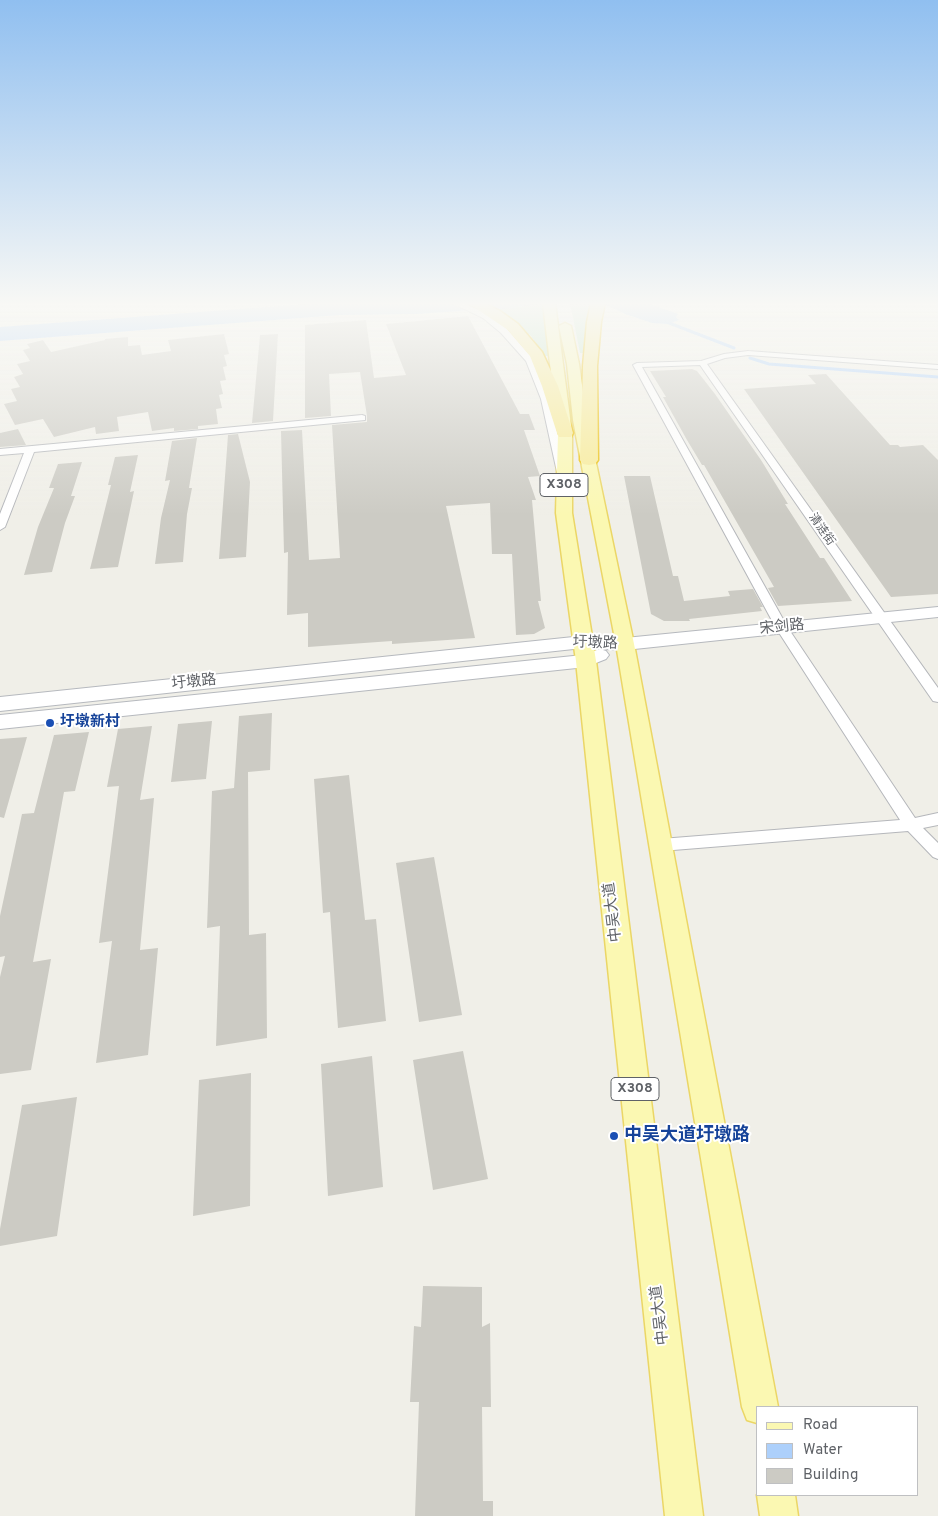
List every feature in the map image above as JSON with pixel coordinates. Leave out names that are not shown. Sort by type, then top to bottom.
[{"type":"highway","points":[[545,374],[565,433]]},
{"type":"highway","points":[[589,460],[590,374]]},
{"type":"main road","name":"中吴大道","points":[[560,374],[565,433],[564,512],[584,651],[684,1516]]},
{"type":"main road","name":"中吴大道","points":[[569,374],[589,460],[625,644],[760,1406]]},
{"type":"main road","name":"宋剑路","points":[[625,644],[938,612]]},
{"type":"main road","name":"圩墩路","points":[[0,722],[584,651],[625,644]]},
{"type":"main road","name":"圩墩路","points":[[0,704],[584,651]]},
{"type":"main road","points":[[776,1496],[780,1516]]},
{"type":"street","points":[[535,374],[544,399],[564,480]]},
{"type":"street","points":[[642,374],[782,628],[911,824],[938,853]]},
{"type":"street","name":"清涟街","points":[[710,374],[883,617],[938,698]]},
{"type":"street","points":[[0,452],[362,418]]},
{"type":"street","points":[[0,527],[30,449]]},
{"type":"street","points":[[661,845],[911,824],[938,819]]},
{"type":"building","points":[[23,374],[225,374],[226,380],[220,381],[223,394],[219,395],[222,408],[216,409],[218,424],[198,426],[198,429],[174,431],[174,428],[152,431],[148,412],[117,417],[119,431],[96,434],[95,427],[54,437],[43,419],[15,425],[4,404],[17,401],[11,389],[20,387],[14,377]]},
{"type":"building","points":[[256,374],[276,374],[273,421],[252,423]]},
{"type":"building","points":[[305,374],[333,374],[329,374],[331,416],[305,418]]},
{"type":"building","points":[[360,374],[373,374],[374,378],[406,375],[499,374],[520,414],[529,414],[535,430],[524,430],[540,476],[528,477],[536,500],[532,500],[541,601],[538,601],[545,628],[534,634],[516,635],[512,554],[492,554],[490,503],[446,506],[475,638],[392,644],[392,641],[308,647],[308,613],[287,615],[288,552],[284,553],[281,431],[302,430],[309,560],[340,558],[332,425],[367,422]]},
{"type":"building","points":[[652,374],[699,374],[761,460],[788,504],[785,504],[820,558],[824,558],[852,601],[778,606],[768,588],[774,587],[663,397],[666,397]]},
{"type":"building","points":[[826,374],[890,445],[898,445],[900,447],[923,445],[938,460],[938,594],[891,597],[744,389],[816,384],[808,375]]},
{"type":"building","points":[[18,429],[26,445],[0,447],[0,433]]},
{"type":"building","points":[[238,434],[250,482],[246,557],[219,559],[228,435]]},
{"type":"building","points":[[197,438],[189,488],[192,488],[187,514],[183,562],[155,564],[161,518],[170,480],[165,481],[172,441]]},
{"type":"building","points":[[138,455],[130,492],[134,491],[118,567],[90,569],[111,485],[108,485],[115,457]]},
{"type":"building","points":[[82,462],[71,496],[75,496],[65,523],[52,572],[24,575],[38,527],[54,488],[49,488],[58,464]]},
{"type":"building","points":[[624,476],[650,476],[673,576],[678,576],[684,601],[730,596],[728,591],[753,589],[763,607],[760,607],[762,611],[689,619],[690,621],[664,621],[651,614]]},
{"type":"building","points":[[272,713],[270,770],[248,772],[249,935],[266,933],[267,1038],[216,1046],[220,926],[207,928],[212,791],[234,788],[239,716]]},
{"type":"building","points":[[212,721],[206,779],[171,782],[178,724]]},
{"type":"building","points":[[152,726],[140,800],[154,798],[140,950],[158,948],[148,1055],[96,1063],[112,941],[99,943],[119,786],[107,787],[118,729]]},
{"type":"building","points":[[89,732],[75,791],[64,792],[33,962],[51,959],[31,1070],[0,1074],[0,977],[5,956],[0,957],[0,916],[22,814],[34,813],[54,735]]},
{"type":"building","points":[[27,737],[4,818],[0,817],[0,739]]},
{"type":"building","points":[[349,775],[365,920],[376,919],[386,1021],[338,1028],[330,912],[323,913],[314,779]]},
{"type":"building","points":[[434,857],[462,1015],[419,1022],[396,863]]},
{"type":"building","points":[[463,1051],[488,1179],[433,1190],[413,1060]]},
{"type":"building","points":[[372,1056],[383,1187],[328,1196],[321,1064]]},
{"type":"building","points":[[251,1073],[250,1206],[193,1216],[199,1080]]},
{"type":"building","points":[[77,1097],[57,1236],[0,1246],[0,1229],[22,1105]]},
{"type":"building","points":[[423,1286],[482,1287],[482,1327],[490,1323],[491,1407],[482,1407],[483,1501],[493,1501],[493,1516],[415,1516],[419,1402],[410,1402],[414,1326],[421,1327]]},
{"type":"waterway","points":[[896,374],[938,377]]},
{"type":"place","name":"圩墩新村","points":[[50,723]]},
{"type":"place","name":"中吴大道圩墩路","points":[[614,1136]]}]
